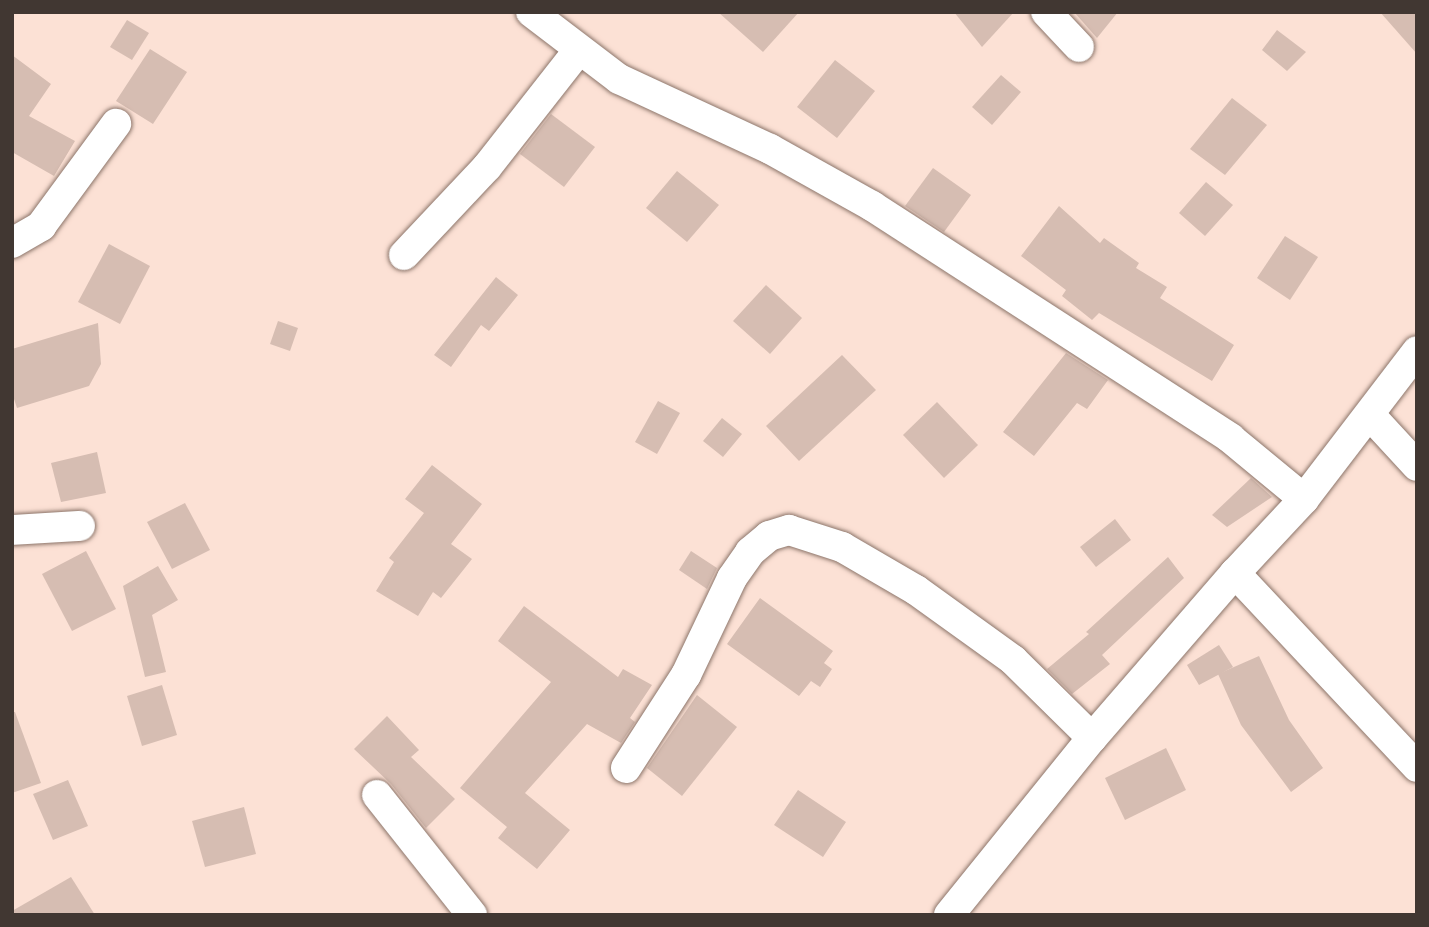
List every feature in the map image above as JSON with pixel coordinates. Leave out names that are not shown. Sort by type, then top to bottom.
[{"type":"street","points":[[531,12],[578,51],[619,79],[770,149],[872,206],[1230,438],[1304,499]]},
{"type":"street","points":[[1046,12],[1079,47]]},
{"type":"street","points":[[404,255],[487,167],[578,51]]},
{"type":"street","points":[[12,243],[41,226],[116,124]]},
{"type":"street","points":[[964,909],[1092,738],[1235,573],[1304,499],[1417,351]]},
{"type":"street","points":[[1370,415],[1417,466]]},
{"type":"street","points":[[12,530],[80,526]]},
{"type":"street","points":[[626,768],[686,675],[732,578],[750,552],[769,536],[789,530],[842,547],[916,590],[1013,660],[1092,738]]},
{"type":"street","points":[[1235,573],[1417,767]]},
{"type":"street","points":[[377,795],[472,915]]},
{"type":"building","points":[[718,12],[799,12],[763,52]]},
{"type":"building","points":[[954,12],[1014,12],[982,47]]},
{"type":"building","points":[[1074,12],[1118,12],[1097,38]]},
{"type":"building","points":[[1380,12],[1417,12],[1417,54]]},
{"type":"building","points":[[127,20],[149,33],[132,60],[110,47]]},
{"type":"building","points":[[1277,30],[1306,52],[1287,71],[1262,50]]},
{"type":"building","points":[[150,49],[187,72],[153,124],[116,101]]},
{"type":"building","points":[[12,55],[51,84],[29,116],[75,141],[54,176],[12,152]]},
{"type":"building","points":[[835,60],[875,91],[837,138],[797,107]]},
{"type":"building","points":[[1001,75],[1021,92],[992,125],[972,107]]},
{"type":"building","points":[[1232,98],[1267,125],[1225,175],[1190,149]]},
{"type":"building","points":[[551,114],[595,147],[564,187],[520,154]]},
{"type":"building","points":[[933,168],[971,195],[944,232],[905,206]]},
{"type":"building","points":[[677,171],[719,205],[687,242],[646,208]]},
{"type":"building","points":[[1206,182],[1233,205],[1205,236],[1179,213]]},
{"type":"building","points":[[1059,206],[1100,243],[1104,238],[1139,263],[1136,268],[1167,287],[1160,298],[1234,345],[1212,381],[1099,313],[1092,320],[1062,296],[1066,290],[1021,256]]},
{"type":"building","points":[[1285,236],[1318,257],[1290,300],[1257,278]]},
{"type":"building","points":[[109,244],[150,266],[120,324],[78,302]]},
{"type":"building","points":[[496,277],[518,295],[489,331],[481,325],[451,367],[434,355]]},
{"type":"building","points":[[766,285],[802,318],[770,354],[733,321]]},
{"type":"building","points":[[278,321],[298,328],[290,351],[270,344]]},
{"type":"building","points":[[98,323],[101,364],[89,386],[17,408],[12,393],[12,349]]},
{"type":"building","points":[[1066,353],[1108,380],[1087,409],[1077,403],[1034,456],[1003,432]]},
{"type":"building","points":[[842,355],[876,390],[799,461],[766,426]]},
{"type":"building","points":[[658,401],[680,413],[657,454],[635,442]]},
{"type":"building","points":[[937,402],[978,445],[944,478],[903,435]]},
{"type":"building","points":[[722,418],[742,434],[723,457],[703,441]]},
{"type":"building","points":[[97,452],[106,493],[61,502],[51,463]]},
{"type":"building","points":[[432,465],[482,504],[451,544],[472,559],[441,598],[433,592],[418,616],[376,591],[394,562],[389,558],[424,513],[405,499]]},
{"type":"building","points":[[1251,478],[1272,497],[1227,527],[1212,515]]},
{"type":"building","points":[[185,503],[210,550],[172,569],[147,522]]},
{"type":"building","points":[[1115,519],[1131,540],[1096,567],[1080,547]]},
{"type":"building","points":[[86,551],[116,609],[72,631],[42,574]]},
{"type":"building","points":[[691,551],[717,568],[707,589],[679,570]]},
{"type":"building","points":[[1168,557],[1184,578],[1102,655],[1110,664],[1072,694],[1047,669],[1089,634],[1086,632]]},
{"type":"building","points":[[158,566],[178,600],[152,615],[166,672],[145,677],[123,586]]},
{"type":"building","points":[[760,598],[833,651],[824,663],[832,669],[820,687],[811,681],[799,696],[727,644]]},
{"type":"building","points":[[524,606],[618,677],[623,669],[652,685],[630,718],[635,722],[621,743],[587,724],[525,793],[570,830],[537,869],[498,838],[507,827],[460,788],[551,682],[498,641]]},
{"type":"building","points":[[1219,645],[1233,667],[1199,685],[1187,665]]},
{"type":"building","points":[[1259,656],[1289,720],[1323,768],[1291,792],[1241,725],[1218,674]]},
{"type":"building","points":[[162,685],[177,735],[142,746],[127,696]]},
{"type":"building","points":[[697,695],[737,727],[682,796],[647,768]]},
{"type":"building","points":[[12,712],[15,712],[41,783],[12,793]]},
{"type":"building","points":[[387,716],[419,750],[411,757],[455,799],[426,828],[391,784],[354,749]]},
{"type":"building","points":[[1166,748],[1186,790],[1125,820],[1105,778]]},
{"type":"building","points":[[68,780],[88,826],[53,840],[33,794]]},
{"type":"building","points":[[798,790],[846,822],[823,857],[774,825]]},
{"type":"building","points":[[244,807],[256,854],[205,867],[192,821]]},
{"type":"building","points":[[71,877],[95,915],[12,915],[12,911]]}]
